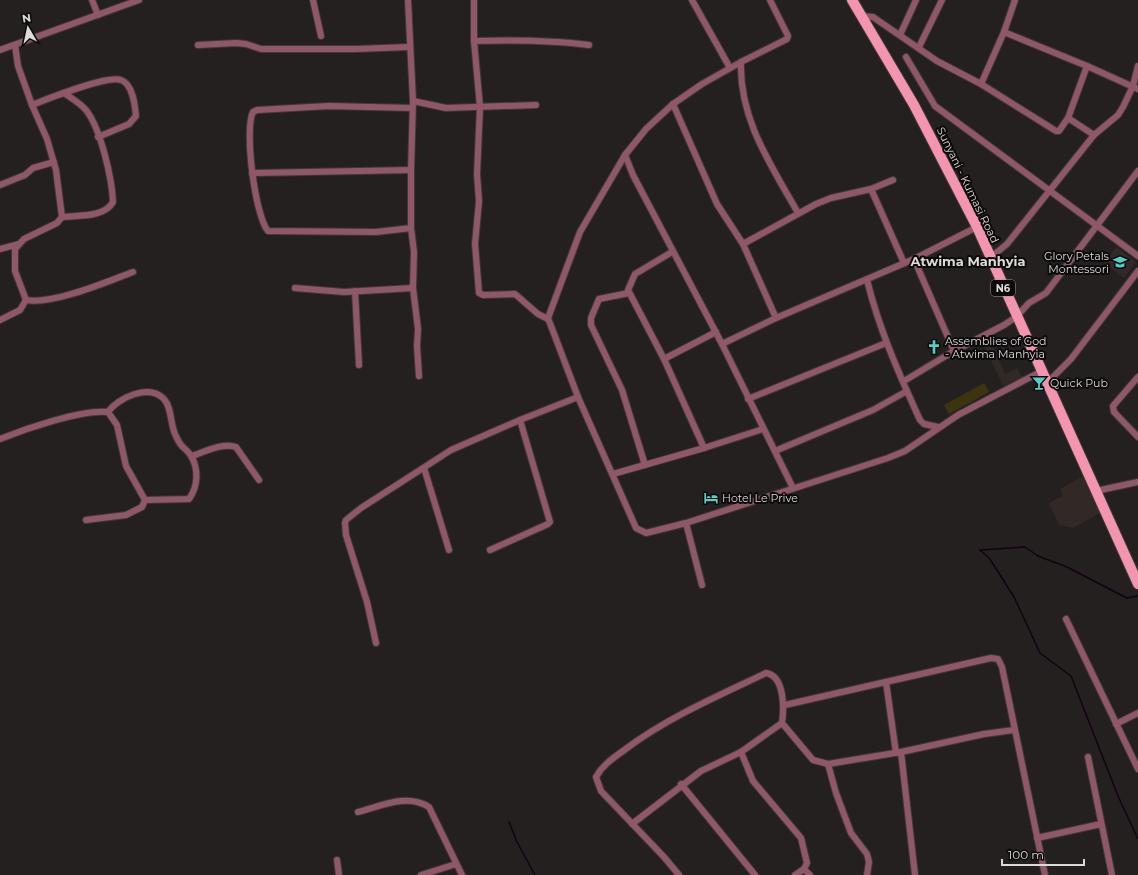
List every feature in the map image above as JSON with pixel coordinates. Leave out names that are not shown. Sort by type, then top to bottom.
[{"type":"main road","name":"Sunyani - Kumasi Road","points":[[852,0],[914,105],[977,227],[1016,317],[1042,371],[1138,584]]},
{"type":"street","points":[[92,0],[98,15]]},
{"type":"street","points":[[0,48],[15,45],[139,0]]},
{"type":"street","points":[[313,0],[322,36]]},
{"type":"street","points":[[408,0],[412,101],[410,170],[414,252],[413,288],[418,329],[417,346],[419,376]]},
{"type":"street","points":[[474,0],[474,41],[480,107],[477,174],[479,201],[475,244],[479,293],[483,295],[515,294],[538,314],[548,319]]},
{"type":"street","points":[[692,0],[730,68]]},
{"type":"street","points":[[770,0],[788,36],[787,39],[702,84],[673,104],[646,129],[625,155],[580,232],[548,319],[578,397],[636,528],[641,532],[654,532],[686,523],[905,451],[938,428],[1042,371]]},
{"type":"street","points":[[900,35],[916,0]]},
{"type":"street","points":[[919,47],[942,0]]},
{"type":"street","points":[[981,84],[1004,32],[1015,0]]},
{"type":"street","points":[[861,16],[873,17],[938,61],[981,84],[1056,131],[1059,131],[1068,118],[1087,66]]},
{"type":"street","points":[[1004,32],[1136,88]]},
{"type":"street","points":[[474,41],[521,39],[558,41],[589,45]]},
{"type":"street","points":[[198,45],[236,43],[246,44],[261,49],[356,49],[409,47]]},
{"type":"street","points":[[15,45],[18,66],[32,105],[47,139],[54,162],[62,217]]},
{"type":"street","points":[[906,57],[935,106],[1138,256]]},
{"type":"street","points":[[741,62],[741,92],[759,144],[798,213]]},
{"type":"street","points":[[990,258],[1007,244],[1051,191],[1094,135],[1124,108],[1136,88],[1138,66]]},
{"type":"street","points":[[32,105],[64,93],[116,80],[122,80],[128,85],[136,116],[123,128],[98,137]]},
{"type":"street","points":[[26,300],[15,271],[15,249],[19,244],[24,239],[57,223],[62,217],[102,213],[110,208],[113,202],[107,162],[87,112],[64,93]]},
{"type":"street","points":[[412,101],[446,108],[536,105]]},
{"type":"street","points":[[673,104],[717,204],[742,244],[776,318]]},
{"type":"street","points":[[412,108],[329,106],[253,112],[249,123],[252,173],[256,198],[268,231],[376,232],[412,228]]},
{"type":"street","points":[[1068,118],[1094,135]]},
{"type":"street","points":[[625,155],[633,175],[672,252],[716,332],[793,488]]},
{"type":"street","points":[[0,185],[25,175],[33,168],[54,162]]},
{"type":"street","points":[[252,173],[410,170]]},
{"type":"street","points":[[904,381],[954,351],[1016,317],[1029,303],[1046,293],[1138,171]]},
{"type":"street","points":[[742,244],[798,213],[831,198],[871,189],[893,180]]},
{"type":"street","points":[[871,189],[904,263]]},
{"type":"street","points":[[722,344],[776,318],[867,280],[977,227]]},
{"type":"street","points":[[0,249],[19,244]]},
{"type":"street","points":[[672,252],[635,274],[630,285],[629,293],[664,359],[704,448]]},
{"type":"street","points":[[914,258],[954,351]]},
{"type":"street","points":[[1047,383],[1071,359],[1138,271]]},
{"type":"street","points":[[26,300],[34,302],[53,299],[133,272]]},
{"type":"street","points":[[867,280],[875,311],[886,343],[920,420],[924,424],[938,428]]},
{"type":"street","points":[[296,288],[336,292],[413,288]]},
{"type":"street","points":[[355,291],[359,365]]},
{"type":"street","points":[[629,293],[599,299],[591,318],[590,325],[622,390],[645,465]]},
{"type":"street","points":[[0,320],[20,310],[26,300]]},
{"type":"street","points":[[664,359],[716,332]]},
{"type":"street","points":[[748,399],[886,343]]},
{"type":"street","points":[[1138,377],[1113,406],[1114,412],[1138,437]]},
{"type":"street","points":[[775,451],[873,410],[907,391]]},
{"type":"street","points":[[108,412],[112,406],[133,395],[156,394],[164,399],[168,406],[173,429],[178,441],[192,456],[197,477],[194,492],[189,499],[145,500]]},
{"type":"street","points":[[376,643],[368,602],[346,535],[345,523],[349,517],[451,450],[578,397]]},
{"type":"street","points":[[0,439],[15,432],[82,414],[108,412]]},
{"type":"street","points":[[108,412],[116,425],[126,466],[145,500]]},
{"type":"street","points":[[490,550],[550,522],[520,420]]},
{"type":"street","points":[[613,474],[704,448],[763,429]]},
{"type":"street","points":[[192,456],[231,445],[236,447],[259,480]]},
{"type":"street","points":[[424,468],[448,550]]},
{"type":"street","points":[[1096,491],[1138,482]]},
{"type":"street","points":[[86,520],[126,515],[142,507],[145,500]]},
{"type":"street","points":[[686,523],[702,585]]},
{"type":"street","points":[[1066,619],[1138,769]]},
{"type":"street","points":[[785,705],[991,658],[998,659],[1002,667],[1045,875]]},
{"type":"street","points":[[632,824],[681,784],[701,770],[742,752],[782,723],[785,705],[777,679],[772,674],[766,674],[689,710],[645,735],[602,767],[596,777],[599,787],[632,824],[664,857],[679,875]]},
{"type":"street","points":[[886,682],[899,752],[914,875]]},
{"type":"street","points":[[1116,724],[1138,712]]},
{"type":"street","points":[[782,723],[813,760],[828,764],[899,752],[984,734],[1014,730]]},
{"type":"street","points":[[742,752],[753,782],[801,838],[807,863],[804,869],[795,875]]},
{"type":"street","points":[[1088,757],[1112,875]]},
{"type":"street","points":[[828,764],[836,793],[851,833],[867,854],[869,862],[867,875]]},
{"type":"street","points":[[681,784],[755,875]]},
{"type":"street","points":[[358,812],[404,800],[421,802],[429,807],[462,875]]},
{"type":"street","points":[[1037,838],[1102,824]]},
{"type":"street","points":[[337,860],[339,875]]},
{"type":"street","points":[[421,875],[456,864]]},
{"type":"street","points":[[804,869],[810,875]]},
{"type":"shaded area","name":"Glory Petals Montessori","points":[[1116,247],[1136,262],[1124,278],[1104,263]]},
{"type":"shaded area","points":[[989,338],[1005,374],[1017,368],[1022,377],[1003,386],[982,341]]},
{"type":"shaded area","points":[[984,383],[989,392],[949,414],[944,405]]},
{"type":"shaded area","points":[[1083,476],[1100,513],[1073,528],[1059,525],[1049,503],[1063,496],[1060,489]]},
{"type":"waterway","points":[[980,550],[1025,547],[1038,556],[1067,567],[1127,598],[1138,596]]},
{"type":"waterway","points":[[980,550],[990,559],[1014,597],[1040,653],[1071,676],[1118,796],[1138,839]]},
{"type":"waterway","points":[[509,822],[517,842],[535,875]]},
{"type":"place","name":"Glory Petals Montessori","points":[[1120,262]]},
{"type":"place","name":"Assemblies of God - Atwima Manhyia","points":[[934,347]]},
{"type":"place","name":"Quick Pub","points":[[1039,383]]},
{"type":"place","name":"Hotel Le Prive","points":[[711,498]]},
{"type":"district","name":"Atwima Manhyia","points":[[968,261]]}]
